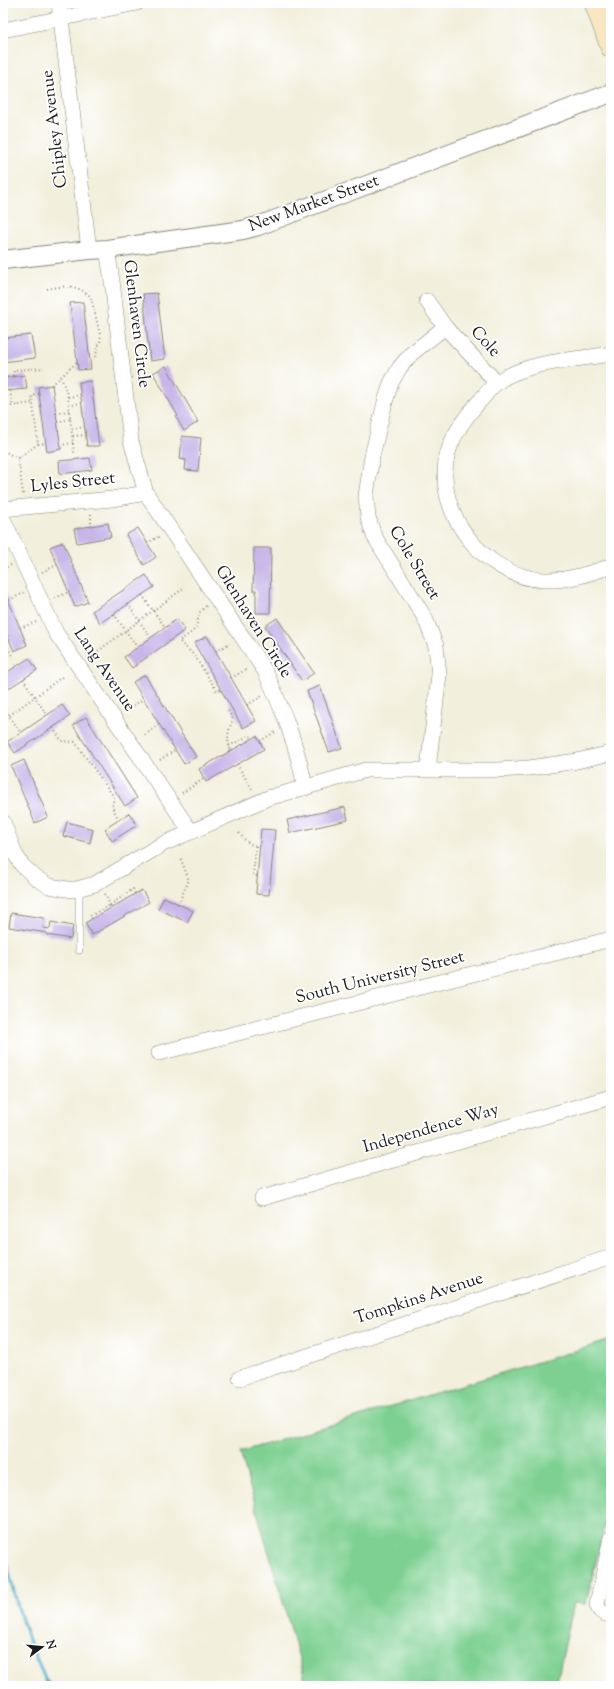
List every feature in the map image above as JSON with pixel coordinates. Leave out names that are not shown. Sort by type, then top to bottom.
[{"type":"main road","points":[[595,3],[611,47]]},
{"type":"street","name":"Chipley Avenue","points":[[59,3],[98,250]]},
{"type":"street","points":[[3,30],[137,3]]},
{"type":"street","name":"New Market Street","points":[[3,260],[98,250],[224,233],[258,226],[611,93]]},
{"type":"street","name":"Glenhaven Circle","points":[[98,250],[112,281],[131,441],[146,493],[265,671],[301,761],[305,788]]},
{"type":"street","name":"Cole","points":[[427,301],[445,327],[497,383]]},
{"type":"street","name":"Cole Street","points":[[428,769],[439,675],[436,646],[425,618],[374,536],[368,517],[366,496],[372,456],[385,402],[391,384],[400,367],[411,354],[445,327]]},
{"type":"street","points":[[611,354],[527,369],[497,383],[460,424],[450,446],[445,471],[447,494],[454,514],[466,535],[481,551],[499,566],[513,573],[530,578],[560,580],[594,572],[611,566]]},
{"type":"street","name":"Lyles Street","points":[[3,509],[98,500],[146,493]]},
{"type":"street","name":"Lang Avenue","points":[[3,519],[56,633],[191,832]]},
{"type":"street","points":[[3,822],[15,854],[22,865],[36,878],[49,886],[64,889],[79,888],[95,884],[161,845],[268,798],[366,770],[498,770],[529,768],[577,761],[611,753]]},
{"type":"street","name":"South University Street","points":[[158,1053],[611,939]]},
{"type":"street","name":"Independence Way","points":[[262,1198],[611,1097]]},
{"type":"street","name":"Tompkins Avenue","points":[[240,1378],[611,1257]]},
{"type":"street","points":[[611,1538],[597,1604],[598,1609],[602,1613],[611,1615]]},
{"type":"lane","points":[[79,888],[79,950]]},
{"type":"path","points":[[47,289],[69,285],[78,288],[91,297],[101,338],[94,360]]},
{"type":"path","points":[[52,385],[77,362]]},
{"type":"path","points":[[13,376],[14,370],[44,368]]},
{"type":"path","points":[[61,377],[68,397],[74,453]]},
{"type":"path","points":[[10,391],[12,406]]},
{"type":"path","points":[[38,444],[32,396],[39,394]]},
{"type":"path","points":[[68,397],[80,395]]},
{"type":"path","points":[[3,407],[33,403]]},
{"type":"path","points":[[69,405],[82,403]]},
{"type":"path","points":[[56,413],[69,411]]},
{"type":"path","points":[[57,422],[70,419]]},
{"type":"path","points":[[71,429],[84,427]]},
{"type":"path","points":[[72,436],[86,436]]},
{"type":"path","points":[[18,458],[38,444],[46,443]]},
{"type":"path","points":[[60,445],[73,444]]},
{"type":"path","points":[[3,451],[18,458]]},
{"type":"path","points":[[18,458],[23,496]]},
{"type":"path","points":[[76,472],[80,490]]},
{"type":"path","points":[[3,569],[12,565]]},
{"type":"path","points":[[39,574],[57,565]]},
{"type":"path","points":[[98,651],[184,588]]},
{"type":"path","points":[[8,600],[25,592]]},
{"type":"path","points":[[52,600],[69,592]]},
{"type":"path","points":[[142,595],[165,627]]},
{"type":"path","points":[[128,604],[150,638]]},
{"type":"path","points":[[208,604],[198,613],[196,627],[194,630],[179,640],[194,655],[217,691],[221,690]]},
{"type":"path","points":[[114,614],[137,647]]},
{"type":"path","points":[[20,628],[39,621]]},
{"type":"path","points":[[7,634],[3,636],[13,658]]},
{"type":"path","points":[[216,651],[233,641]]},
{"type":"path","points":[[231,678],[250,668]]},
{"type":"path","points":[[3,720],[62,677]]},
{"type":"path","points":[[23,679],[47,715]]},
{"type":"path","points":[[247,705],[263,695]]},
{"type":"path","points":[[127,710],[143,699]]},
{"type":"path","points":[[3,707],[21,733]]},
{"type":"path","points":[[228,711],[233,719],[229,728],[227,742],[231,751]]},
{"type":"path","points":[[145,735],[159,724]]},
{"type":"path","points":[[53,728],[62,741],[75,742],[114,797],[112,807],[120,820]]},
{"type":"path","points":[[260,741],[278,731]]},
{"type":"path","points":[[229,746],[248,736],[252,737],[252,739]]},
{"type":"path","points":[[160,760],[175,750]]},
{"type":"path","points":[[238,764],[253,791]]},
{"type":"path","points":[[182,793],[205,778]]},
{"type":"path","points":[[239,833],[247,843],[259,846]]},
{"type":"path","points":[[256,846],[252,875],[257,876]]},
{"type":"path","points":[[178,904],[189,880],[180,857]]},
{"type":"path","points":[[92,919],[90,916],[111,906],[114,902],[133,889],[135,894]]},
{"type":"path","points":[[103,891],[111,906]]},
{"type":"green space","points":[[611,1340],[611,1497],[586,1604],[574,1603],[556,1686],[307,1686],[240,1452]]},
{"type":"building","points":[[157,293],[165,359],[150,361],[143,294]]},
{"type":"building","points":[[83,302],[91,369],[78,370],[70,303]]},
{"type":"building","points":[[31,335],[35,358],[3,362],[3,338]]},
{"type":"building","points":[[166,366],[198,422],[184,431],[176,417],[178,416],[153,373]]},
{"type":"building","points":[[25,375],[27,389],[3,391],[3,378]]},
{"type":"building","points":[[91,381],[99,446],[87,446],[79,382]]},
{"type":"building","points":[[52,385],[61,449],[47,452],[38,387]]},
{"type":"building","points":[[182,436],[201,438],[198,471],[185,470],[186,460],[180,459]]},
{"type":"building","points":[[90,458],[92,470],[60,474],[59,461]]},
{"type":"building","points":[[108,523],[111,537],[77,543],[74,529]]},
{"type":"building","points":[[138,528],[156,557],[144,565],[126,535]]},
{"type":"building","points":[[63,542],[88,602],[75,607],[50,547]]},
{"type":"building","points":[[254,548],[271,548],[270,613],[256,613],[256,590],[253,590]]},
{"type":"building","points":[[146,575],[154,587],[100,623],[92,611]]},
{"type":"building","points":[[3,587],[27,645],[14,651],[3,625]]},
{"type":"building","points":[[277,618],[314,673],[302,681],[265,626]]},
{"type":"building","points":[[177,619],[185,630],[132,668],[124,657]]},
{"type":"building","points":[[207,636],[256,721],[243,728],[194,643]]},
{"type":"building","points":[[29,658],[37,670],[3,692],[3,675]]},
{"type":"building","points":[[145,675],[196,757],[184,764],[133,682]]},
{"type":"building","points":[[320,686],[342,748],[329,752],[307,691]]},
{"type":"building","points":[[62,705],[70,716],[15,753],[7,742]]},
{"type":"building","points":[[86,717],[137,798],[125,806],[73,725]]},
{"type":"building","points":[[257,736],[264,749],[206,782],[199,769]]},
{"type":"building","points":[[24,760],[48,817],[35,823],[11,766]]},
{"type":"building","points":[[345,807],[348,820],[290,833],[287,820]]},
{"type":"building","points":[[129,813],[137,825],[112,841],[105,829]]},
{"type":"building","points":[[67,822],[93,829],[90,843],[63,836]]},
{"type":"building","points":[[261,829],[275,830],[269,895],[256,894]]},
{"type":"building","points":[[142,890],[149,902],[92,935],[85,923]]},
{"type":"building","points":[[164,897],[193,911],[187,922],[158,909]]},
{"type":"building","points":[[11,913],[44,918],[43,928],[50,929],[51,922],[73,926],[71,939],[47,935],[47,933],[9,927]]},
{"type":"waterway","points":[[3,1546],[21,1618],[49,1686]]}]
